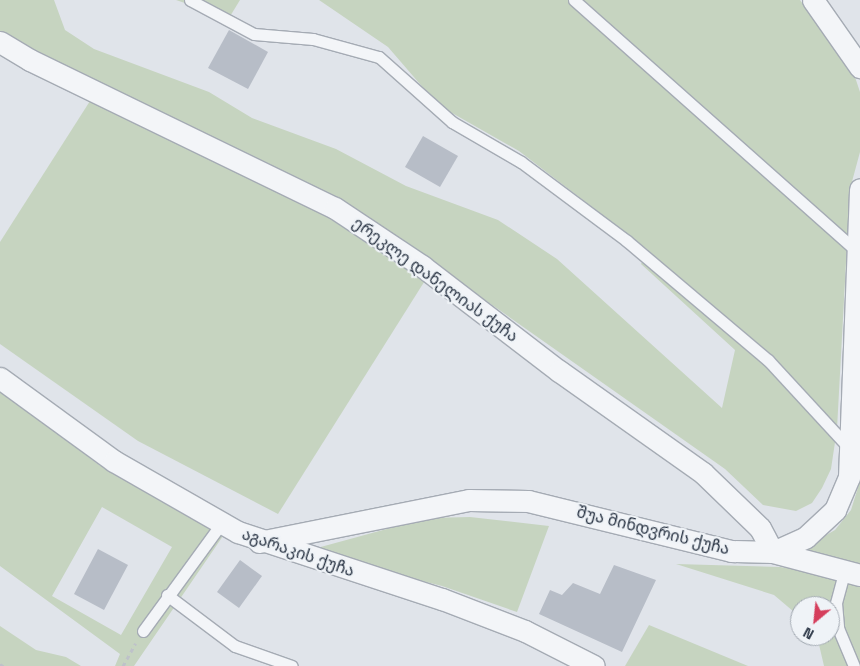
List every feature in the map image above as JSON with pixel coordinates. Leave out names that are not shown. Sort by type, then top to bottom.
[{"type":"street","points":[[813,0],[860,67]]},
{"type":"street","name":"ერეკლე დანელიას ქუჩა","points":[[0,42],[30,60],[335,208],[422,266],[559,372],[704,473],[760,528],[773,552]]},
{"type":"street","name":"შუა მინდვრის ქუჩა","points":[[260,542],[310,535],[421,507],[469,500],[528,501],[731,551],[773,552],[806,537],[835,510],[849,477],[853,452],[860,189]]},
{"type":"street","name":"აგარაკის ქუჩა","points":[[0,378],[114,461],[221,524],[260,542],[442,599],[525,631],[594,666]]},
{"type":"street","points":[[773,552],[852,574]]},
{"type":"lane","points":[[190,0],[254,34],[314,39],[379,57],[452,122],[520,162],[634,247],[768,360],[853,452]]},
{"type":"lane","points":[[574,0],[858,252]]},
{"type":"lane","points":[[143,632],[167,595],[221,524]]},
{"type":"lane","points":[[852,574],[836,603],[838,628],[854,666]]},
{"type":"lane","points":[[167,595],[235,646],[292,666]]},
{"type":"path","points":[[123,666],[143,632]]},
{"type":"green space","points":[[0,0],[54,0],[65,30],[94,49],[209,92],[252,118],[336,149],[406,186],[498,220],[557,259],[722,408],[735,350],[641,264],[648,250],[519,151],[438,105],[388,47],[319,0],[800,0],[854,74],[860,92],[860,152],[850,189],[837,429],[831,469],[822,488],[812,503],[796,511],[763,505],[725,469],[431,262],[39,56],[0,31]]},
{"type":"green space","points":[[176,0],[240,0],[229,18]]},
{"type":"green space","points":[[90,101],[292,195],[426,279],[278,514],[138,441],[0,344],[0,242]]},
{"type":"green space","points":[[0,389],[99,465],[223,536],[134,666],[115,666],[120,654],[0,566]],"holes":[[[102,507],[172,547],[121,635],[52,596]]]},
{"type":"green space","points":[[860,481],[860,564],[793,554],[835,530],[851,510]]},
{"type":"green space","points":[[470,517],[549,526],[517,612],[442,586],[334,559],[317,548],[427,518]]},
{"type":"green space","points":[[676,564],[780,567],[860,579],[860,666],[824,666],[819,646],[840,646],[840,596],[790,596],[790,609],[774,595]]},
{"type":"green space","points":[[649,625],[748,666],[625,666]]},
{"type":"green space","points":[[0,626],[36,650],[66,657],[81,666],[0,666]]},
{"type":"building","points":[[229,30],[268,52],[248,89],[208,68]]},
{"type":"building","points":[[423,136],[458,156],[440,187],[405,167]]},
{"type":"building","points":[[98,549],[128,565],[104,610],[74,594]]},
{"type":"building","points":[[240,560],[262,576],[239,608],[217,592]]},
{"type":"building","points":[[614,565],[656,580],[622,652],[539,614],[550,590],[562,595],[573,583],[600,594]]}]
